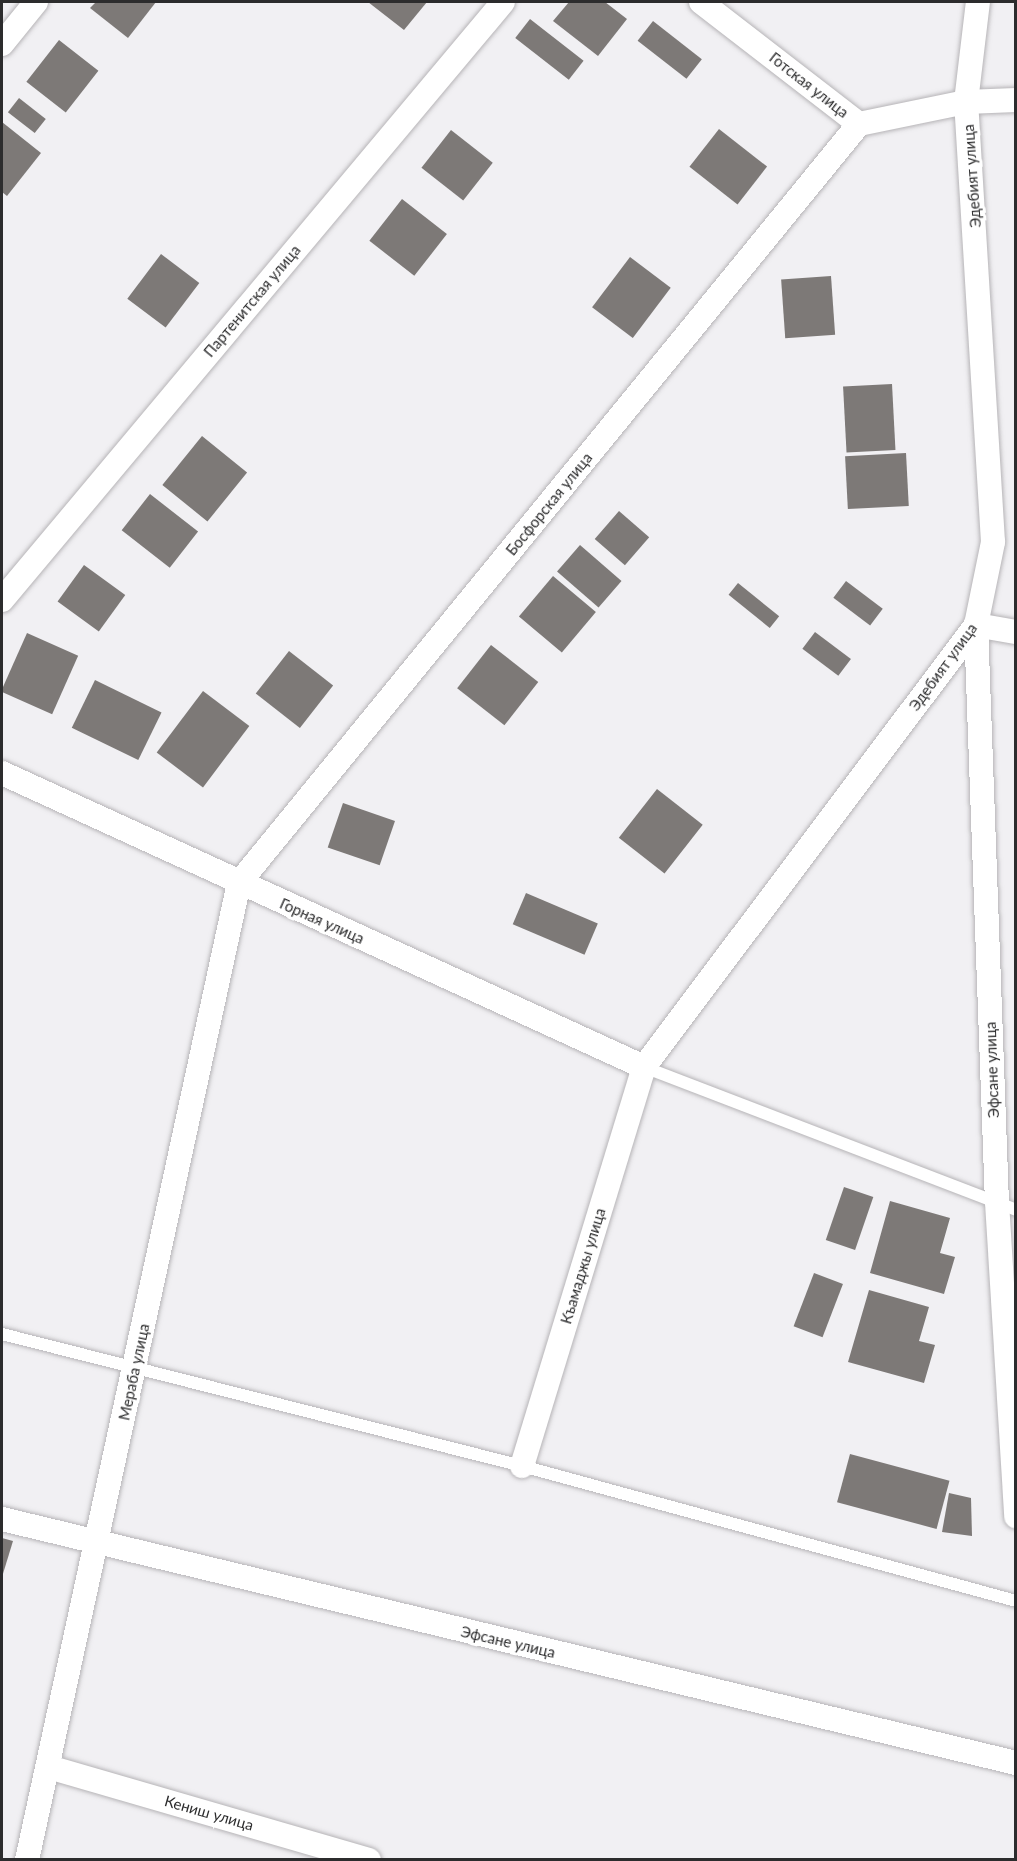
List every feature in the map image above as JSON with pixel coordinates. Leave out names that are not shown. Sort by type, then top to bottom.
[{"type":"street","points":[[2,44],[36,2]]},
{"type":"street","name":"Партенитская улица","points":[[2,600],[503,2]]},
{"type":"street","name":"Готская улица","points":[[701,2],[860,124],[966,102],[1016,100]]},
{"type":"street","name":"Эдебият улица","points":[[644,1067],[976,625],[993,542],[966,102],[978,2]]},
{"type":"street","name":"Босфорская улица","points":[[239,883],[860,124]]},
{"type":"street","points":[[976,625],[1016,632]]},
{"type":"street","name":"Эфсане улица","points":[[976,625],[1006,1206],[1016,1516]]},
{"type":"street","name":"Горная улица","points":[[2,774],[644,1067]]},
{"type":"street","name":"Мераба улица","points":[[27,1860],[239,883]]},
{"type":"street","name":"Къамаджы улица","points":[[522,1466],[644,1067]]},
{"type":"street","name":"Эфсане улица","points":[[2,1519],[1016,1763]]},
{"type":"street","name":"Кениш улица","points":[[49,1767],[369,1860]]},
{"type":"lane","points":[[644,1067],[1006,1206]]},
{"type":"lane","points":[[2,1334],[522,1466],[1016,1601]]},
{"type":"building","points":[[96,2],[156,2],[128,38],[90,8]]},
{"type":"building","points":[[368,2],[427,2],[404,30]]},
{"type":"building","points":[[569,2],[605,2],[627,19],[598,56],[553,21]]},
{"type":"building","points":[[530,19],[584,61],[569,80],[515,38]]},
{"type":"building","points":[[653,21],[702,59],[686,79],[638,41]]},
{"type":"building","points":[[59,40],[98,71],[66,113],[26,82]]},
{"type":"building","points":[[19,98],[46,119],[35,133],[8,112]]},
{"type":"building","points":[[2,122],[41,153],[7,196],[2,192]]},
{"type":"building","points":[[719,129],[767,167],[738,204],[689,167]]},
{"type":"building","points":[[451,130],[493,163],[463,200],[421,168]]},
{"type":"building","points":[[402,199],[447,234],[414,276],[369,241]]},
{"type":"building","points":[[161,254],[199,283],[166,328],[127,299]]},
{"type":"building","points":[[630,257],[671,288],[633,338],[592,307]]},
{"type":"building","points":[[831,276],[835,335],[785,338],[781,279]]},
{"type":"building","points":[[892,384],[895,450],[847,452],[843,387]]},
{"type":"building","points":[[202,436],[247,473],[207,521],[162,485]]},
{"type":"building","points":[[906,453],[909,506],[848,509],[845,456]]},
{"type":"building","points":[[150,494],[198,532],[170,568],[122,530]]},
{"type":"building","points":[[619,511],[649,537],[625,565],[595,539]]},
{"type":"building","points":[[580,545],[622,581],[599,607],[557,571]]},
{"type":"building","points":[[84,565],[125,595],[99,631],[58,601]]},
{"type":"building","points":[[553,576],[596,612],[562,653],[519,617]]},
{"type":"building","points":[[846,581],[883,609],[870,625],[833,598]]},
{"type":"building","points":[[738,583],[779,616],[770,628],[729,595]]},
{"type":"building","points":[[815,632],[851,659],[838,676],[802,649]]},
{"type":"building","points":[[27,633],[78,656],[52,714],[2,692]]},
{"type":"building","points":[[491,645],[538,682],[504,725],[457,688]]},
{"type":"building","points":[[289,651],[333,685],[300,728],[256,694]]},
{"type":"building","points":[[95,680],[162,712],[138,760],[72,728]]},
{"type":"building","points":[[203,691],[249,726],[203,787],[157,752]]},
{"type":"building","points":[[657,789],[703,825],[665,874],[619,838]]},
{"type":"building","points":[[343,803],[395,821],[380,865],[328,847]]},
{"type":"building","points":[[526,893],[598,923],[585,955],[513,924]]},
{"type":"building","points":[[844,1187],[873,1197],[855,1250],[826,1240]]},
{"type":"building","points":[[890,1201],[950,1218],[940,1253],[955,1257],[944,1294],[870,1273]]},
{"type":"building","points":[[814,1273],[843,1284],[823,1337],[794,1326]]},
{"type":"building","points":[[869,1290],[929,1307],[919,1341],[935,1345],[924,1383],[848,1362]]},
{"type":"building","points":[[850,1454],[949,1481],[937,1529],[837,1502]]},
{"type":"building","points":[[949,1493],[971,1498],[972,1536],[942,1532]]},
{"type":"building","points":[[2,1538],[13,1541],[2,1577]]}]
